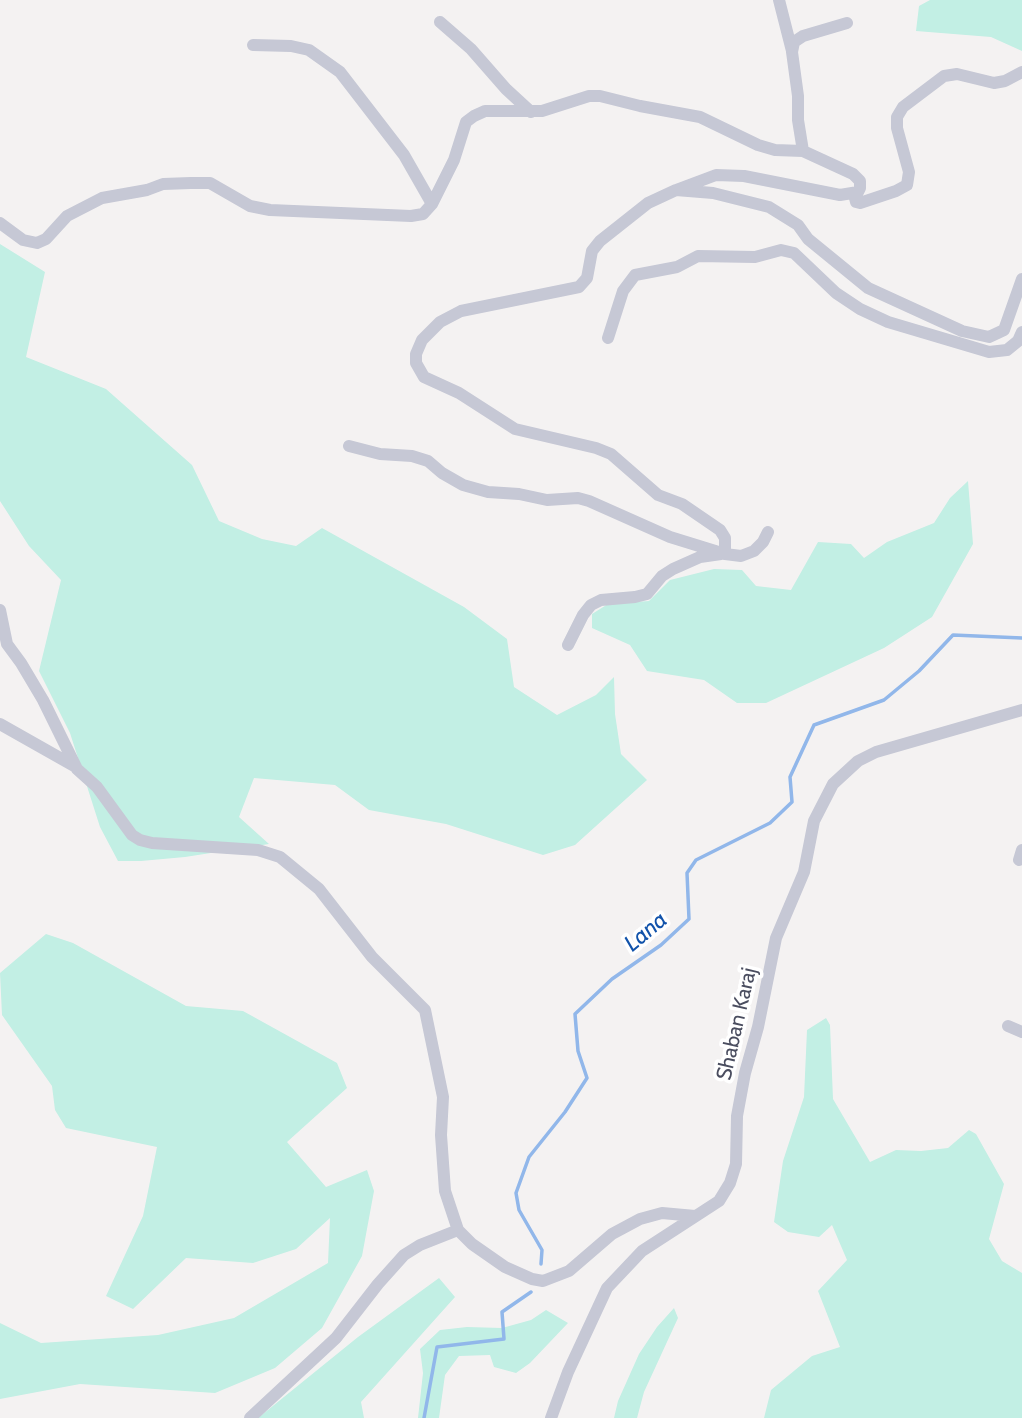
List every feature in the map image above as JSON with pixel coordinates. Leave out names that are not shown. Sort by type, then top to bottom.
[{"type":"street","points":[[779,0],[792,52],[799,96],[798,120],[803,151]]},
{"type":"street","points":[[440,22],[471,49],[506,89],[531,112]]},
{"type":"street","points":[[792,52],[794,42],[803,36],[847,23]]},
{"type":"street","points":[[253,45],[291,46],[309,50],[340,72],[404,155],[432,204]]},
{"type":"street","points":[[854,194],[856,202],[864,202],[904,188],[909,172],[897,128],[897,117],[903,107],[944,76],[957,74],[995,83],[1022,72]]},
{"type":"street","points":[[0,223],[23,240],[37,243],[46,239],[67,216],[102,198],[147,190],[163,184],[191,183],[209,183],[250,206],[270,210],[411,216],[423,214],[432,204],[454,160],[466,122],[485,111],[531,112],[589,96],[700,117],[758,145],[775,150],[803,151],[853,174],[860,181],[860,188],[854,194],[840,195],[744,176],[716,175],[648,203],[600,240],[592,251],[587,278],[579,287],[461,312],[430,329],[419,346],[416,363],[418,370],[433,383],[458,393],[515,429],[611,454],[657,495],[682,505],[720,530],[725,538],[725,554]]},
{"type":"street","points":[[676,190],[713,193],[769,207],[798,225],[808,239],[868,288],[962,331],[989,337],[999,334],[1006,326],[1020,284]]},
{"type":"street","points":[[608,338],[623,291],[635,275],[669,269],[698,256],[755,257],[781,250],[794,253],[860,309],[888,322],[989,352],[1007,350],[1018,341],[1022,332]]},
{"type":"street","points":[[1020,284],[1022,303]]},
{"type":"street","points":[[349,446],[428,461],[463,485],[488,492],[519,494],[547,500],[578,498],[589,501],[670,537],[725,554],[741,556],[754,551],[768,532]]},
{"type":"street","points":[[568,645],[583,615],[592,605],[601,600],[647,594],[662,576],[673,569],[700,557],[725,554]]},
{"type":"street","points":[[0,610],[7,644],[43,700],[77,769]]},
{"type":"street","name":"Shaban Karaj","points":[[551,1418],[568,1372],[607,1288],[642,1251],[719,1201],[730,1183],[736,1164],[737,1116],[743,1083],[758,1027],[776,938],[804,872],[814,821],[833,784],[858,761],[876,752],[1022,710]]},
{"type":"street","points":[[0,724],[77,769],[97,787],[132,835],[140,840],[258,850],[280,857],[319,890],[372,957],[425,1010],[443,1097],[441,1135],[445,1191],[458,1230],[487,1257],[532,1279],[543,1281],[569,1272],[612,1234],[640,1219],[662,1213],[695,1216]]},
{"type":"street","points":[[1008,1026],[1022,1032]]},
{"type":"street","points":[[250,1418],[336,1338],[404,1255],[420,1245],[458,1230]]},
{"type":"green space","points":[[930,0],[1022,0],[1022,51],[991,37],[916,31],[919,6]]},
{"type":"green space","points":[[0,244],[45,272],[26,357],[106,389],[192,465],[219,521],[262,539],[296,546],[322,528],[464,607],[507,639],[514,687],[557,715],[596,695],[614,677],[615,714],[621,754],[647,780],[575,845],[543,855],[446,824],[369,810],[335,785],[254,778],[239,817],[269,844],[185,857],[118,861],[100,827],[70,733],[39,671],[61,580],[29,546],[0,501]]},
{"type":"green space","points":[[968,481],[973,544],[932,617],[884,648],[766,703],[737,703],[704,680],[647,671],[630,645],[592,628],[592,614],[608,604],[649,601],[670,580],[714,569],[742,570],[756,586],[791,590],[818,542],[851,544],[864,558],[887,542],[934,523],[950,498]]},
{"type":"green space","points":[[46,934],[73,943],[186,1006],[243,1011],[337,1063],[347,1088],[287,1142],[326,1187],[367,1170],[374,1191],[362,1256],[322,1328],[275,1368],[215,1393],[80,1384],[0,1399],[0,1323],[41,1343],[158,1335],[234,1318],[328,1263],[330,1218],[296,1249],[253,1263],[186,1258],[133,1309],[106,1296],[143,1216],[157,1147],[66,1128],[55,1110],[52,1086],[2,1015],[0,973]]},
{"type":"green space","points":[[826,1018],[830,1025],[833,1099],[870,1162],[896,1150],[948,1148],[969,1130],[976,1134],[1004,1184],[989,1239],[1002,1261],[1022,1273],[1022,1418],[764,1418],[771,1390],[812,1356],[840,1347],[818,1291],[847,1260],[832,1225],[819,1237],[788,1232],[774,1222],[783,1161],[804,1097],[807,1030]]},
{"type":"green space","points":[[439,1278],[455,1297],[361,1402],[364,1418],[258,1418],[358,1337]]},
{"type":"green space","points":[[674,1308],[678,1318],[644,1392],[637,1418],[614,1418],[618,1401],[639,1354]]},
{"type":"green space","points":[[546,1310],[568,1323],[530,1363],[516,1373],[494,1367],[490,1355],[459,1356],[445,1375],[439,1418],[418,1418],[423,1373],[420,1349],[440,1330],[467,1327],[502,1328],[531,1320]]},
{"type":"waterway","name":"Lana","points":[[541,1264],[542,1250],[519,1210],[516,1193],[529,1157],[565,1112],[587,1078],[578,1051],[575,1014],[612,979],[661,945],[689,919],[687,873],[696,860],[770,823],[792,802],[790,777],[814,725],[884,700],[919,671],[953,635],[1022,638]]},
{"type":"waterway","name":"Lana","points":[[424,1418],[437,1347],[504,1339],[502,1312],[531,1292]]}]
